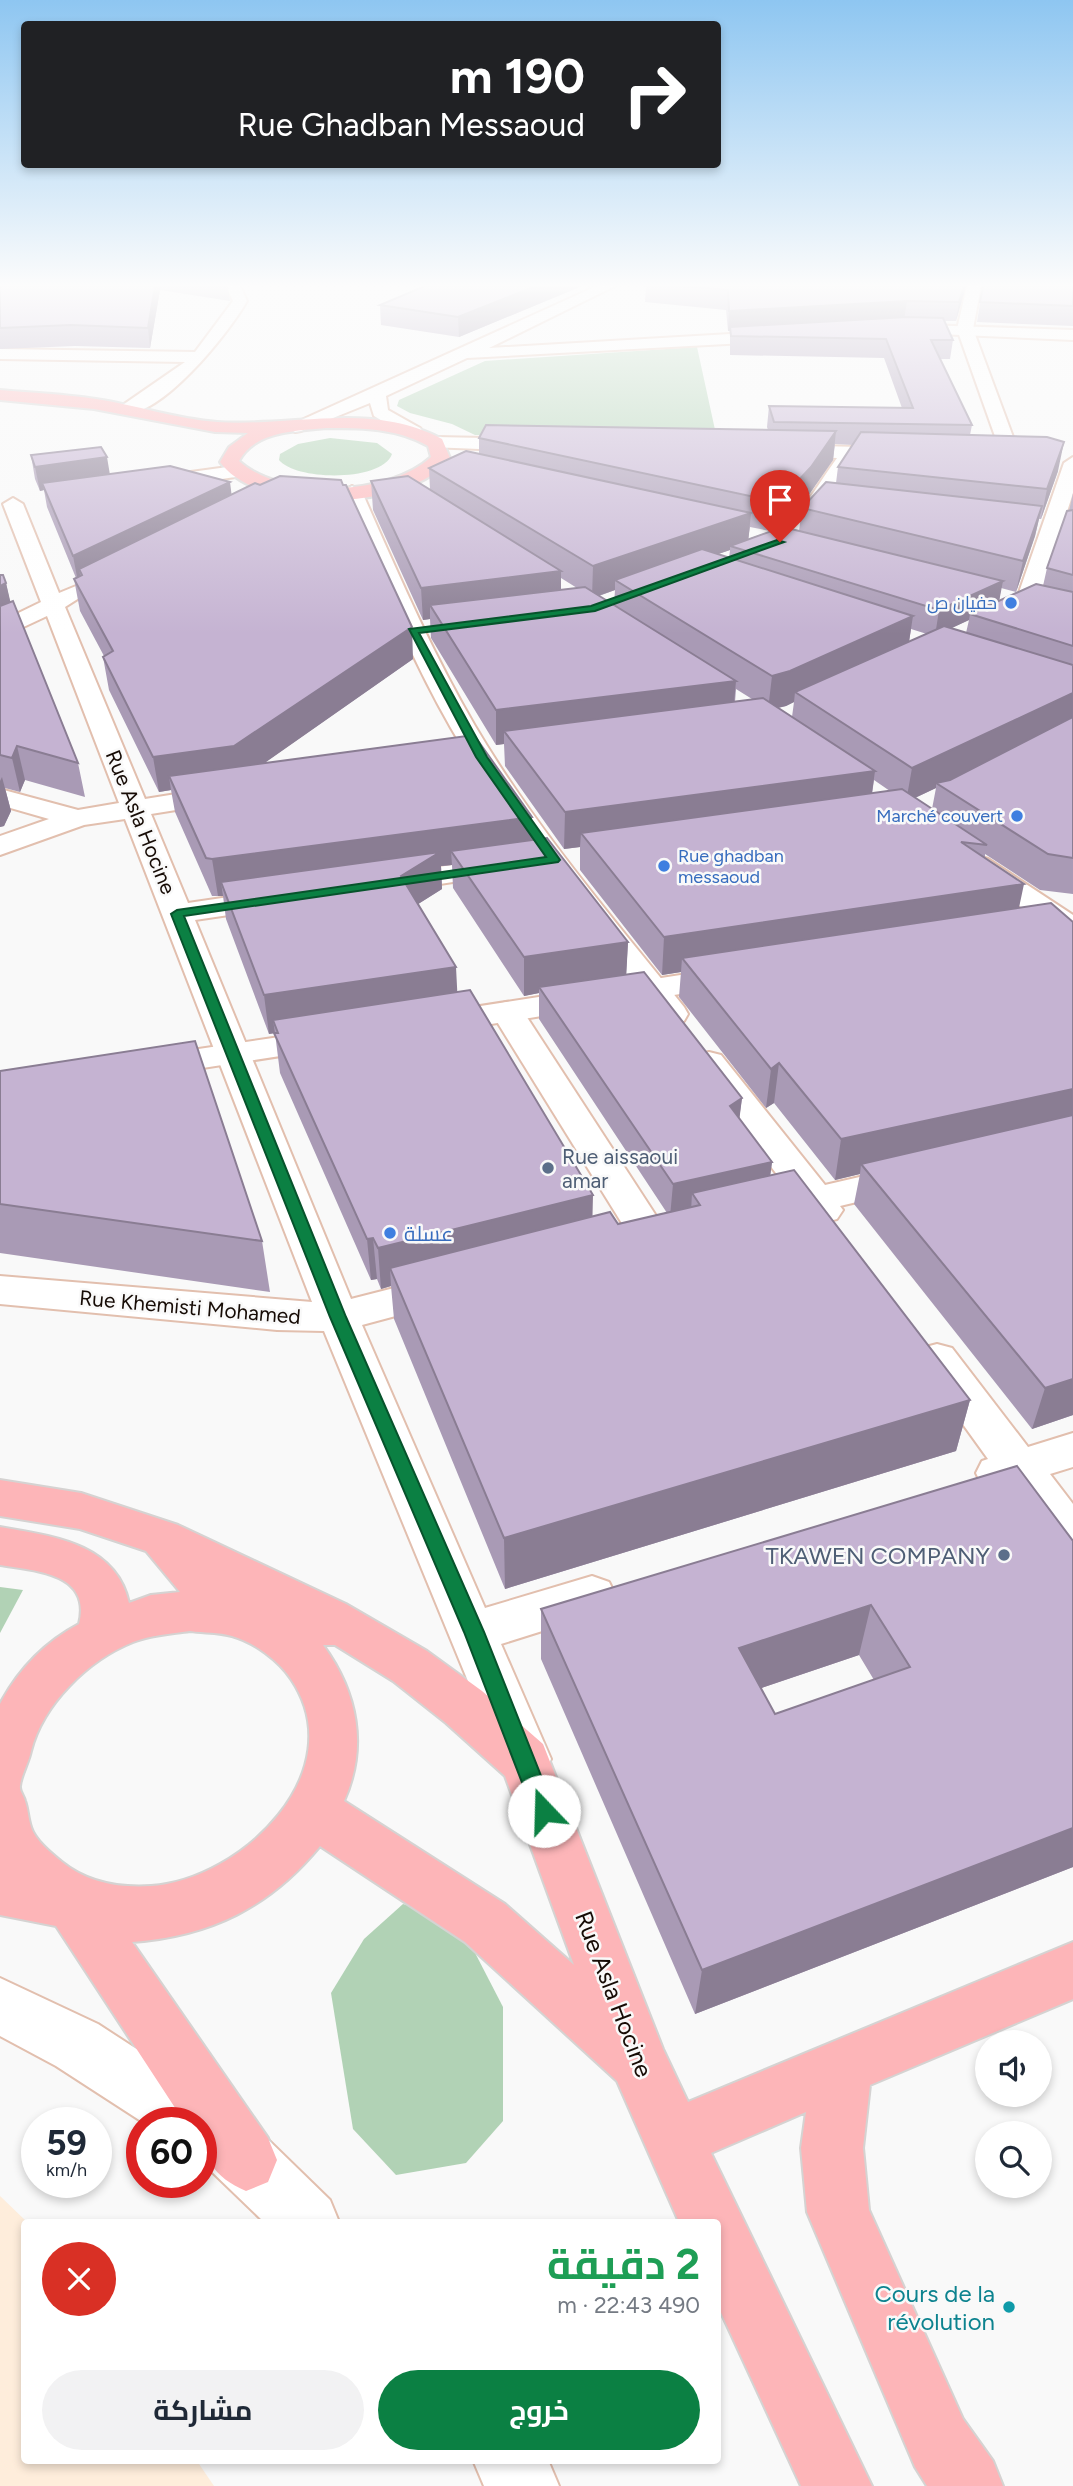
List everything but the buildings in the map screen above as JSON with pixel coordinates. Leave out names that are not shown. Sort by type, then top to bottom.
[{"type":"main road","points":[[32,402],[144,422],[209,439],[264,486],[286,490],[352,492],[396,485],[414,479],[437,465],[441,458],[436,443],[414,432],[358,423],[295,427],[215,427],[126,409],[53,402]]},
{"type":"main road","points":[[234,462],[245,442],[295,427]]},
{"type":"main road","points":[[437,465],[463,471]]},
{"type":"main road","points":[[741,533],[806,549]]},
{"type":"main road","points":[[1000,599],[1038,608]]},
{"type":"main road","points":[[0,1498],[81,1511],[162,1538],[343,1625]]},
{"type":"main road","points":[[0,1888],[124,1915],[181,1910],[234,1889],[253,1876],[280,1856],[314,1812],[332,1765],[333,1718],[318,1676],[290,1644],[240,1618],[162,1538]]},
{"type":"main road","points":[[0,1546],[57,1557],[75,1564],[89,1574],[100,1589],[106,1606],[101,1634]]},
{"type":"main road","name":"Rue Asla Hocine","points":[[0,1773],[13,1705],[72,1653],[101,1634],[142,1618],[187,1611],[240,1618],[343,1625],[410,1666],[464,1707],[525,1761],[639,2063],[671,2139],[710,2219]]},
{"type":"main road","points":[[0,1803],[7,1835],[32,1874],[72,1902],[223,2143]]},
{"type":"main road","points":[[314,1812],[485,1923],[639,2063]]},
{"type":"main road","points":[[671,2139],[1073,1970]]},
{"type":"main road","points":[[842,2068],[832,2148],[838,2212],[939,2443],[968,2486]]},
{"type":"main road","points":[[721,2242],[837,2486]]},
{"type":"street","points":[[126,409],[140,402]]},
{"type":"street","points":[[295,427],[357,402]]},
{"type":"street","points":[[378,402],[380,412],[414,432]]},
{"type":"street","points":[[991,402],[1011,456]]},
{"type":"street","points":[[436,443],[546,446]]},
{"type":"street","points":[[767,451],[917,454]]},
{"type":"street","points":[[729,562],[780,542],[817,502],[850,453]]},
{"type":"street","points":[[984,455],[1036,456]]},
{"type":"street","points":[[977,629],[1038,608],[1063,531],[1069,459]]},
{"type":"street","points":[[136,486],[234,462]]},
{"type":"street","points":[[396,485],[419,499]]},
{"type":"street","points":[[252,507],[286,490]]},
{"type":"street","points":[[352,492],[426,629],[482,758],[567,858],[653,989],[840,1231]]},
{"type":"street","points":[[817,502],[845,505]]},
{"type":"street","name":"Rue Asla Hocine","points":[[13,503],[231,1055],[338,1317],[474,1632],[525,1761]]},
{"type":"street","points":[[1025,526],[1063,531]]},
{"type":"street","points":[[0,631],[100,581]]},
{"type":"street","points":[[13,597],[52,604]]},
{"type":"street","points":[[0,846],[78,818],[246,791]]},
{"type":"street","points":[[0,797],[78,818]]},
{"type":"street","points":[[959,851],[1072,927]]},
{"type":"street","points":[[366,887],[567,858]]},
{"type":"street","points":[[177,914],[298,896]]},
{"type":"street","points":[[1030,932],[1072,927]]},
{"type":"street","points":[[410,1027],[761,973]]},
{"type":"street","points":[[507,1012],[650,1237]]},
{"type":"street","points":[[122,1070],[355,1035]]},
{"type":"street","points":[[752,1214],[935,1171]]},
{"type":"street","points":[[609,1248],[688,1228]]},
{"type":"street","name":"Rue Khemisti Mohamed","points":[[0,1290],[277,1317],[338,1317],[473,1282]]},
{"type":"street","points":[[922,1338],[1073,1538]]},
{"type":"street","points":[[953,1487],[1073,1450]]},
{"type":"street","points":[[474,1632],[633,1583]]},
{"type":"street","points":[[0,2007],[44,2025],[107,2060],[174,2107]]},
{"type":"street","points":[[223,2143],[305,2219]]},
{"type":"street","points":[[510,2464],[524,2486]]},
{"type":"shaded area","points":[[0,2196],[24,2219],[21,2219],[21,2464],[199,2464],[214,2486],[0,2486]]},
{"type":"green space","points":[[398,402],[709,402],[717,439],[475,435],[452,424],[410,413],[397,406]]},
{"type":"green space","points":[[330,438],[377,443],[392,454],[385,463],[373,470],[338,475],[302,472],[279,460],[280,454],[298,444]]},
{"type":"green space","points":[[0,1587],[23,1590],[0,1633]]},
{"type":"green space","points":[[403,1904],[457,1918],[503,2007],[503,2121],[466,2163],[396,2175],[353,2129],[331,1993],[364,1939]]},
{"type":"place","name":"حفيان ص","points":[[1011,603]]},
{"type":"place","name":"Marché couvert","points":[[1017,816]]},
{"type":"place","name":"Rue ghadban messaoud","points":[[664,866]]},
{"type":"place","name":"Rue aissaoui amar","points":[[548,1168]]},
{"type":"place","name":"عسلة","points":[[390,1233]]},
{"type":"place","name":"TKAWEN COMPANY","points":[[1004,1555]]},
{"type":"place","name":"Cours de la révolution","points":[[1009,2307]]},
{"type":"route","points":[[544,1811],[474,1632],[338,1317],[231,1055],[177,914],[554,860],[482,757],[413,631],[592,609],[703,572],[780,542]]}]
